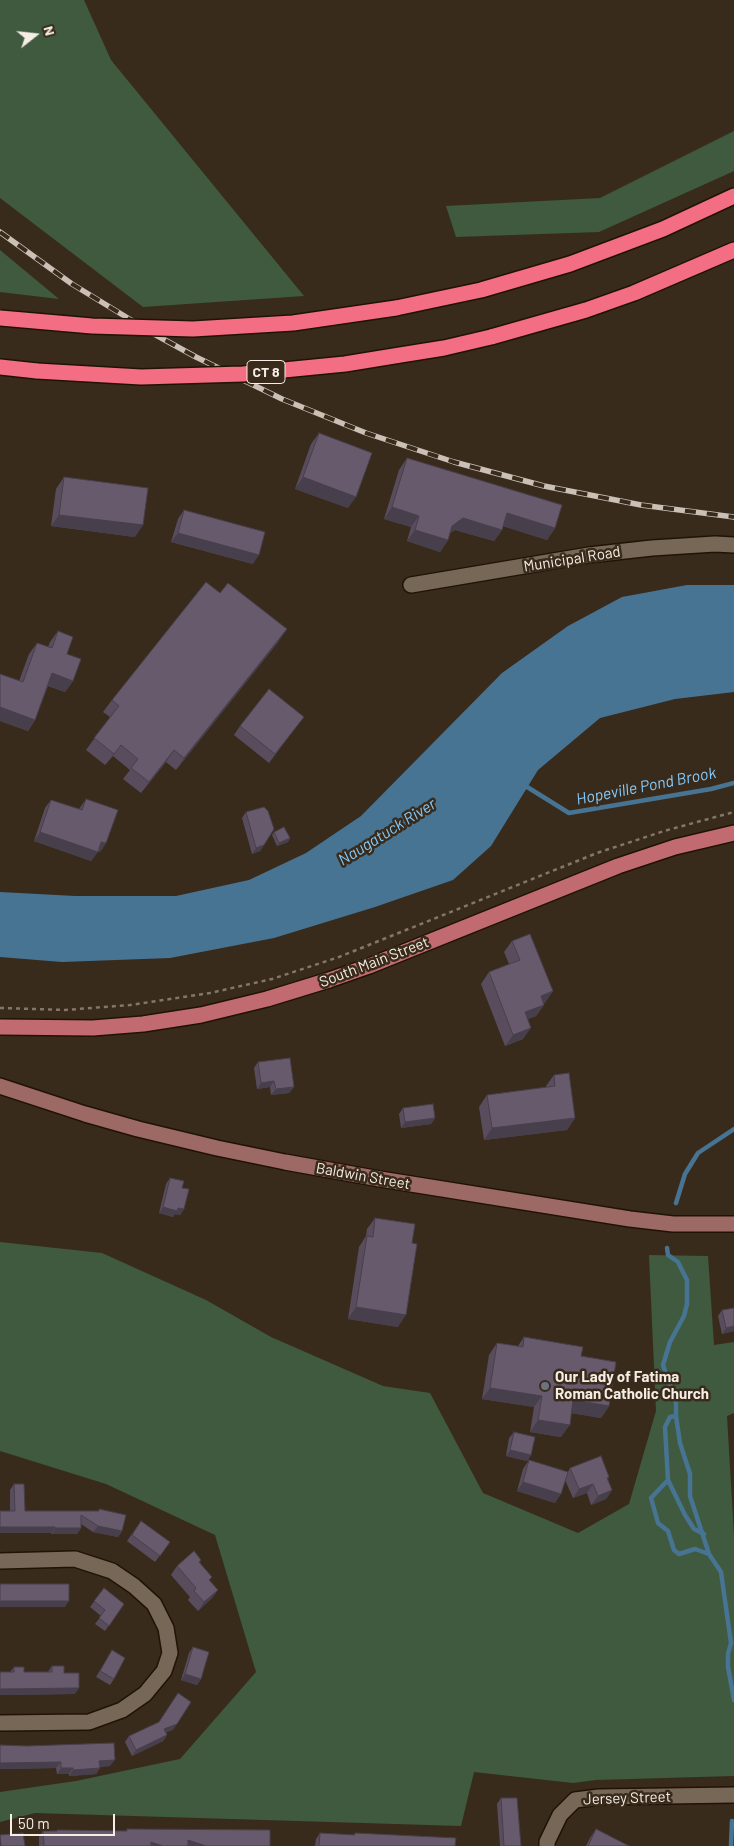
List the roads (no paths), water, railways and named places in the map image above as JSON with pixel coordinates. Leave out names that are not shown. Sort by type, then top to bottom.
[{"type":"highway","points":[[0,318],[49,324],[193,329],[293,322],[396,308],[481,290],[570,264],[662,229],[734,196]]},
{"type":"highway","name":"CT 8","points":[[0,367],[37,372],[141,377],[243,374],[354,362],[444,348],[491,337],[586,310],[634,293],[734,250]]},
{"type":"main road","name":"South Main Street","points":[[0,1027],[56,1029],[126,1026],[178,1019],[246,1005],[307,988],[369,966],[631,861],[675,847],[734,833]]},
{"type":"main road","name":"Baldwin Street","points":[[0,1086],[138,1129],[285,1162],[630,1219],[673,1224],[734,1224]]},
{"type":"street","name":"Municipal Road","points":[[411,585],[590,555],[652,548],[715,544],[734,545]]},
{"type":"street","points":[[0,1561],[75,1559],[112,1571],[134,1586],[154,1604],[166,1628],[170,1653],[164,1671],[145,1694],[122,1710],[88,1722],[0,1723]]},
{"type":"street","name":"Jersey Street","points":[[547,1846],[547,1842],[560,1814],[575,1800],[734,1795]]},
{"type":"water","name":"Naugatuck River","points":[[687,585],[734,585],[734,692],[675,699],[600,718],[538,770],[491,846],[453,880],[375,907],[274,938],[170,958],[62,962],[0,957],[0,892],[75,896],[176,896],[249,880],[306,853],[361,816],[502,673],[568,626],[622,597]]},
{"type":"waterway","name":"Hopeville Pond Brook","points":[[524,785],[569,813],[711,789],[734,783]]},
{"type":"waterway","name":"Hopeville Pond Brook","points":[[676,1203],[685,1174],[698,1153],[734,1129]]},
{"type":"waterway","name":"Hopeville Pond Brook","points":[[667,1248],[668,1255],[678,1262],[687,1280],[687,1304],[684,1316],[670,1342],[663,1365],[676,1403],[676,1416],[670,1417],[665,1427],[668,1480],[651,1498],[658,1523],[668,1531],[674,1550],[679,1554],[695,1549],[709,1554],[721,1572],[731,1643],[728,1654],[728,1667],[734,1700]]},
{"type":"waterway","points":[[676,1416],[680,1443],[690,1474],[690,1496],[709,1554]]},
{"type":"waterway","points":[[668,1480],[694,1529],[704,1534]]},
{"type":"waterway","name":"Hopeville Pond Brook","points":[[731,1846],[732,1821]]},
{"type":"railway","points":[[0,232],[72,284],[154,334],[282,399],[366,433],[454,462],[544,486],[641,505],[734,517]]},
{"type":"place","name":"Our Lady of Fatima Roman Catholic Church","points":[[545,1386]]}]
